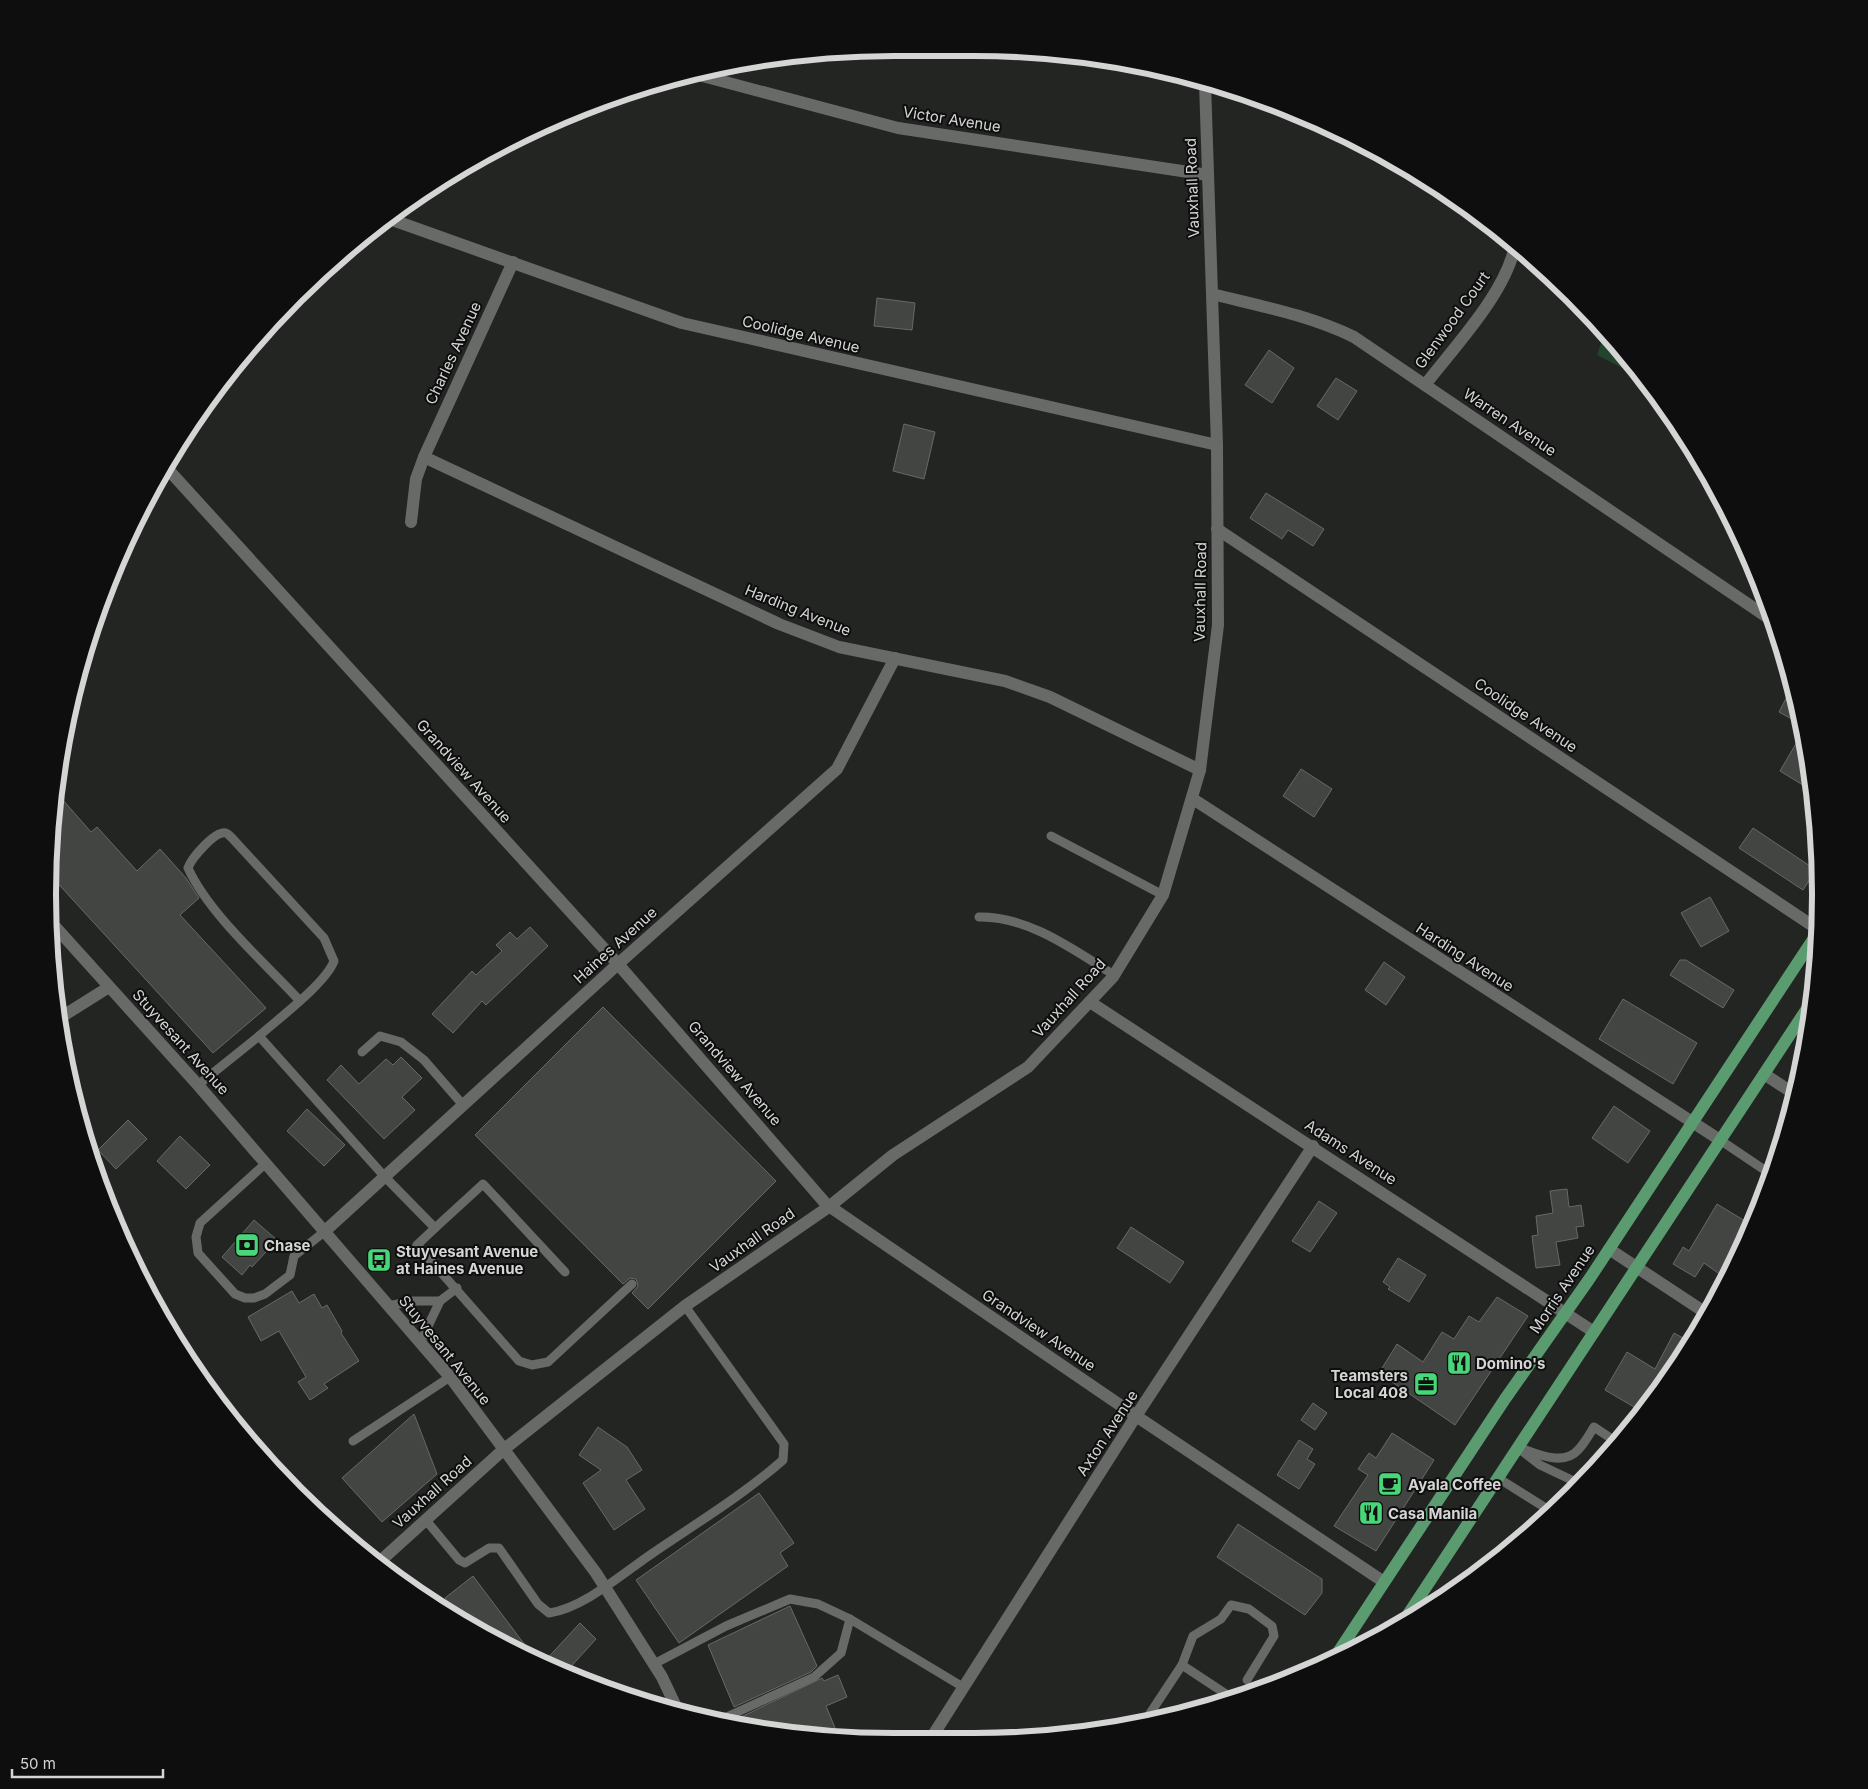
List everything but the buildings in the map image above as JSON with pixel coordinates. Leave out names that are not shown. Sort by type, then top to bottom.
[{"type":"main road","name":"Morris Avenue","points":[[1341,1647],[1494,1414],[1609,1249],[1810,944]]},
{"type":"main road","points":[[1412,1608],[1803,1014]]},
{"type":"street","name":"Victor Avenue","points":[[708,78],[898,128],[1208,175]]},
{"type":"street","name":"Vauxhall Road","points":[[383,1559],[503,1450],[685,1306],[830,1206],[893,1155],[1028,1067],[1114,975],[1163,895],[1193,799],[1200,770],[1218,625],[1217,446],[1205,90]]},
{"type":"street","name":"Coolidge Avenue","points":[[396,221],[682,323],[1217,446]]},
{"type":"street","name":"Glenwood Court","points":[[1425,385],[1499,287],[1512,261],[1513,254]]},
{"type":"street","name":"Charles Avenue","points":[[411,522],[416,479],[424,457],[513,262]]},
{"type":"street","name":"Warren Avenue","points":[[1212,294],[1331,326],[1354,338],[1763,614]]},
{"type":"street","name":"Harding Avenue","points":[[424,457],[779,624],[838,647],[1005,681],[1050,697],[1200,770]]},
{"type":"street","name":"Grandview Avenue","points":[[170,473],[618,964],[830,1206],[1136,1416],[1384,1582]]},
{"type":"street","name":"Coolidge Avenue","points":[[1217,529],[1811,925]]},
{"type":"street","name":"Haines Avenue","points":[[324,1232],[618,964],[837,769],[895,658]]},
{"type":"street","name":"Harding Avenue","points":[[1193,799],[1692,1124],[1720,1140]]},
{"type":"street","name":"Stuyvesant Avenue","points":[[57,929],[198,1085],[450,1377],[604,1586],[654,1664],[674,1703]]},
{"type":"street","points":[[65,1015],[109,987]]},
{"type":"street","name":"Adams Avenue","points":[[1090,1002],[1313,1146],[1594,1332]]},
{"type":"street","points":[[1764,1074],[1788,1090]]},
{"type":"street","name":"Axton Avenue","points":[[934,1733],[1136,1416],[1313,1146]]},
{"type":"street","points":[[1609,1249],[1701,1310]]},
{"type":"lane","points":[[198,1085],[259,1036],[299,1000],[330,971],[334,961],[324,938],[232,838],[226,833],[218,833],[191,859],[188,868],[222,918],[299,1000]]},
{"type":"lane","points":[[1051,836],[1163,895]]},
{"type":"lane","points":[[979,917],[997,917],[1028,927],[1064,944],[1114,975]]},
{"type":"lane","points":[[259,1036],[384,1176],[435,1228]]},
{"type":"lane","points":[[362,1052],[380,1036],[401,1042],[424,1060],[463,1105]]},
{"type":"lane","points":[[1720,1140],[1765,1170]]},
{"type":"lane","points":[[265,1164],[200,1223],[196,1237],[198,1252],[235,1294],[254,1298],[265,1294],[290,1275],[294,1256],[324,1232]]},
{"type":"lane","points":[[565,1272],[483,1184],[417,1244],[457,1288],[512,1354],[520,1361],[532,1365],[548,1362],[632,1284]]},
{"type":"lane","points":[[420,1343],[440,1301],[457,1288]]},
{"type":"lane","points":[[388,1306],[413,1301],[440,1301]]},
{"type":"lane","points":[[425,1519],[459,1560],[465,1563],[489,1548],[499,1548],[538,1604],[548,1613],[565,1610],[604,1586],[756,1484],[783,1460],[784,1444],[685,1306]]},
{"type":"lane","points":[[353,1441],[450,1377]]},
{"type":"lane","points":[[1518,1448],[1547,1457],[1563,1458],[1577,1452],[1594,1428],[1611,1439]]},
{"type":"lane","points":[[1518,1448],[1540,1465],[1572,1480]]},
{"type":"lane","points":[[1498,1478],[1545,1507]]},
{"type":"lane","points":[[654,1664],[726,1626],[790,1599],[818,1604],[850,1619],[964,1687]]},
{"type":"lane","points":[[1149,1714],[1182,1665],[1193,1636],[1220,1619],[1231,1605],[1249,1609],[1272,1626],[1274,1636],[1247,1680]]},
{"type":"lane","points":[[728,1716],[814,1677],[841,1653],[850,1619]]},
{"type":"lane","points":[[1182,1665],[1225,1693]]},
{"type":"green space","points":[[1602,340],[1628,371],[1597,355]]},
{"type":"place","name":"Chase","points":[[247,1245]]},
{"type":"place","name":"Stuyvesant Avenue at Haines Avenue","points":[[379,1260]]},
{"type":"place","name":"Domino's","points":[[1459,1363]]},
{"type":"place","name":"Teamsters Local 408","points":[[1426,1384]]},
{"type":"place","name":"Ayala Coffee","points":[[1390,1484]]},
{"type":"place","name":"Casa Manila","points":[[1371,1513]]}]
